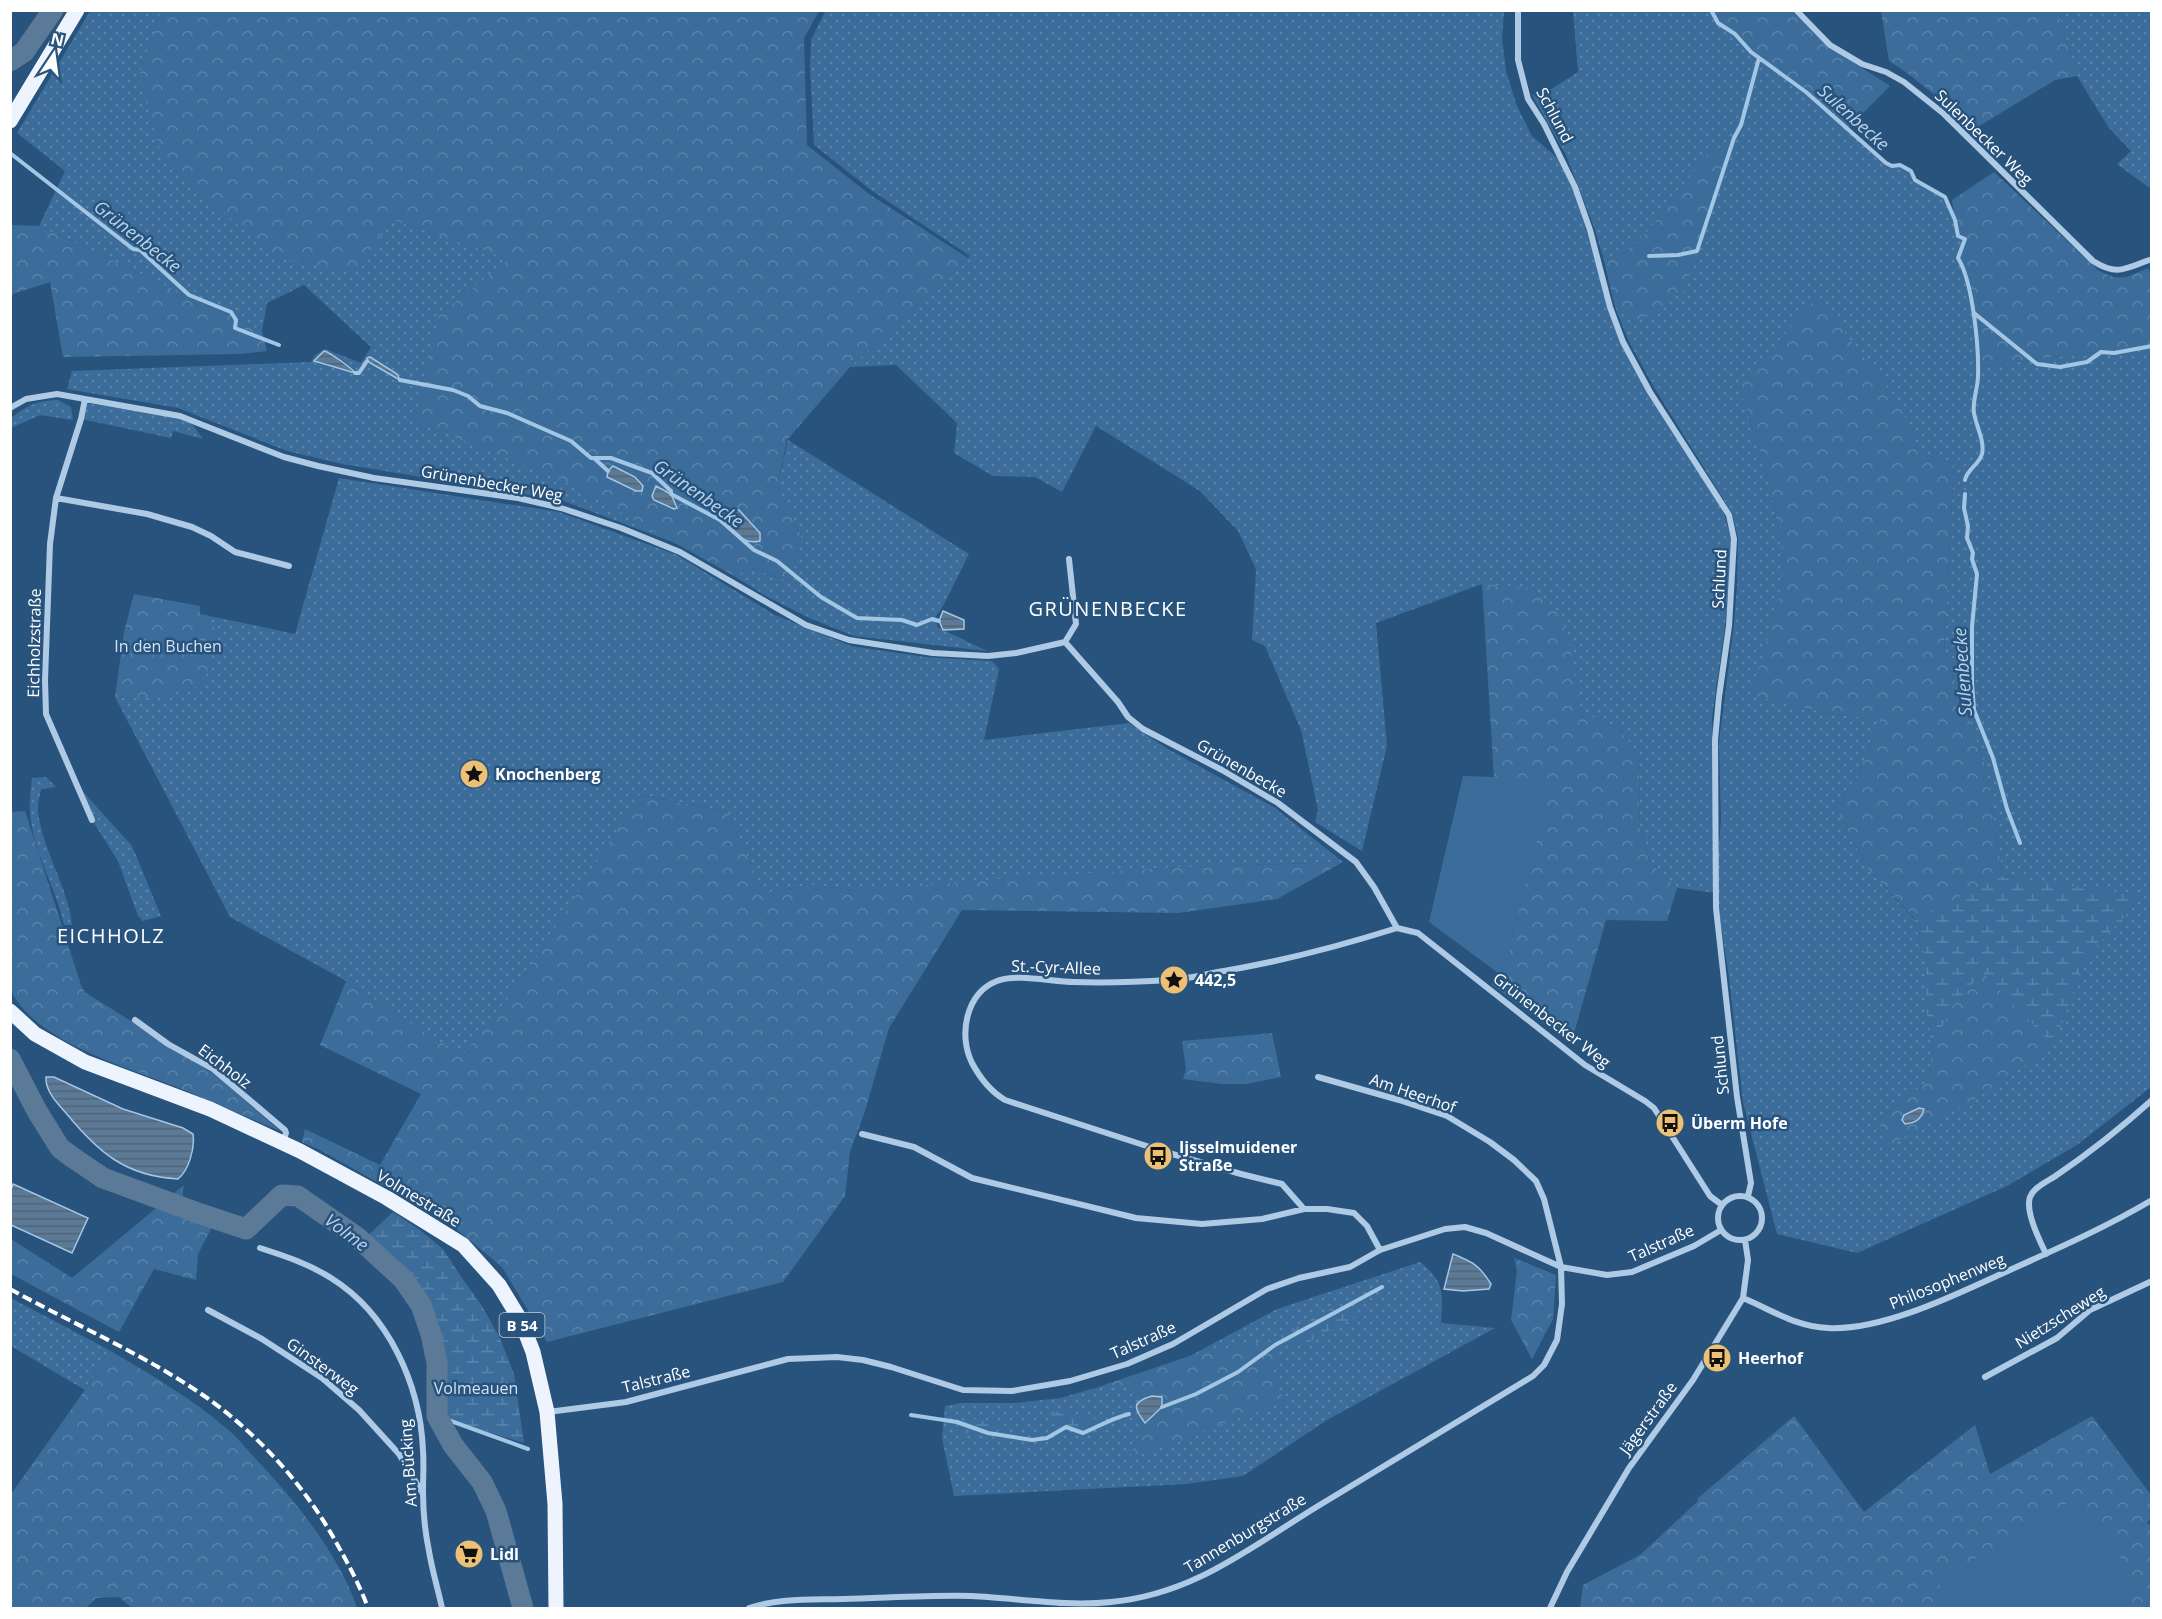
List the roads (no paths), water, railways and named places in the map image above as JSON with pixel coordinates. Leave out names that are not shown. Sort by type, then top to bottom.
[{"type":"main road","points":[[10,121],[77,10]]},
{"type":"main road","name":"Volmestraße","points":[[10,1011],[35,1034],[85,1062],[210,1109],[283,1143],[387,1198],[463,1245],[499,1285],[520,1321],[533,1352],[547,1413],[555,1504],[556,1608]]},
{"type":"street","name":"Schlund","points":[[1518,10],[1518,60],[1528,99],[1544,124],[1575,187],[1590,230],[1610,307],[1623,342],[1650,392],[1729,515],[1734,539],[1731,606],[1715,740],[1716,908],[1737,1097],[1751,1183],[1748,1196]]},
{"type":"street","name":"Sulenbecker Weg","points":[[1796,10],[1830,45],[1862,64],[1886,72],[1904,82],[1937,108],[2093,261],[2108,270],[2123,270],[2151,259]]},
{"type":"street","name":"Grünenbecker Weg","points":[[10,408],[26,399],[57,394],[180,416],[284,457],[318,466],[374,478],[518,498],[561,508],[621,528],[680,552],[806,625],[849,640],[933,653],[988,656],[1065,642]]},
{"type":"street","name":"Eichholzstraße","points":[[85,399],[56,498],[50,544],[45,680],[46,714],[92,820]]},
{"type":"street","points":[[56,498],[147,514],[192,527],[235,552],[289,566]]},
{"type":"street","points":[[1065,642],[1076,624],[1069,559]]},
{"type":"street","name":"Grünenbecke","points":[[1065,642],[1118,702],[1128,717],[1278,803],[1356,862],[1374,887],[1397,928]]},
{"type":"street","name":"Grünenbecker Weg","points":[[1397,928],[1418,933],[1585,1065],[1654,1108],[1710,1196],[1722,1204]]},
{"type":"street","name":"St.-Cyr-Allee","points":[[1304,1209],[1282,1184],[1162,1151],[1005,1100],[995,1094],[971,1061],[966,1031],[968,1010],[976,996],[986,986],[998,980],[1012,978],[1073,982],[1174,980],[1270,964],[1323,951],[1397,928]]},
{"type":"street","name":"Eichholz","points":[[135,1020],[168,1044],[226,1080],[285,1130],[283,1143]]},
{"type":"street","name":"Am Heerhof","points":[[1318,1077],[1448,1116],[1514,1160],[1536,1181],[1544,1199],[1561,1267]]},
{"type":"street","points":[[2046,1254],[2032,1221],[2030,1196],[2037,1188],[2078,1160],[2151,1100]]},
{"type":"street","points":[[862,1134],[914,1148],[972,1178],[1136,1218],[1202,1224],[1262,1219],[1304,1209],[1328,1209],[1354,1213],[1367,1226],[1380,1250]]},
{"type":"street","points":[[1738,1195],[1748,1196],[1757,1202],[1763,1221],[1754,1236],[1745,1240],[1736,1240],[1721,1230],[1718,1213],[1722,1204],[1729,1198],[1738,1195]]},
{"type":"street","name":"Philosophenweg","points":[[1743,1298],[1797,1323],[1830,1329],[1861,1326],[1913,1311],[2046,1254],[2119,1219],[2151,1200]]},
{"type":"street","name":"Talstraße","points":[[547,1413],[626,1402],[788,1359],[812,1356],[863,1360],[963,1390],[1012,1391],[1070,1381],[1127,1364],[1173,1344],[1267,1289],[1299,1278],[1350,1267],[1380,1250],[1445,1229],[1465,1227],[1486,1233],[1561,1267],[1606,1275],[1632,1272],[1694,1246],[1721,1230]]},
{"type":"street","name":"Jägerstraße","points":[[1550,1608],[1567,1572],[1629,1468],[1693,1380],[1743,1298],[1748,1260],[1745,1240]]},
{"type":"street","name":"Am Bücking","points":[[260,1248],[293,1258],[332,1279],[363,1305],[381,1326],[402,1360],[415,1397],[423,1449],[423,1495],[429,1550],[442,1608]]},
{"type":"street","name":"Tannenburgstraße","points":[[749,1608],[765,1603],[794,1600],[957,1596],[1111,1602],[1179,1587],[1211,1573],[1315,1507],[1427,1442],[1533,1376],[1544,1365],[1557,1340],[1562,1304],[1561,1267]]},
{"type":"street","name":"Nietzscheweg","points":[[1985,1377],[2056,1338],[2090,1310],[2151,1281]]},
{"type":"street","name":"Ginsterweg","points":[[208,1310],[272,1346],[322,1378],[351,1403],[399,1454],[423,1495]]},
{"type":"waterway","name":"Volme","points":[[10,61],[24,52],[53,10]]},
{"type":"waterway","name":"Sulenbecke","points":[[1711,10],[1718,23],[1735,34],[1751,52],[1806,92],[1886,163],[1892,166],[1900,165],[1911,171],[1915,180],[1945,197],[1955,220],[1958,236],[1965,239],[1958,258],[1968,283],[1977,349],[1978,381],[1974,409],[1983,449],[1980,458],[1965,480]]},
{"type":"waterway","points":[[1649,256],[1678,255],[1697,251],[1734,138],[1741,125],[1759,58]]},
{"type":"waterway","name":"Grünenbecke","points":[[10,153],[133,249],[140,250],[189,295],[231,312],[236,320],[235,328],[279,345]]},
{"type":"waterway","name":"Sulenbecke","points":[[1974,313],[2037,364],[2060,367],[2087,362],[2101,352],[2114,353],[2152,346]]},
{"type":"waterway","name":"Grünenbecke","points":[[355,373],[359,373],[367,361]]},
{"type":"waterway","name":"Grünenbecke","points":[[400,380],[453,390],[468,396],[480,406],[507,413],[571,441],[591,458],[611,458],[652,473],[671,491],[671,494],[720,520],[754,550],[777,561],[821,597],[857,618],[902,620],[917,625],[932,619],[939,621]]},
{"type":"waterway","points":[[595,459],[608,471]]},
{"type":"waterway","name":"Sulenbecke","points":[[1965,494],[1967,538],[1977,574],[1972,627],[1974,710],[1993,758],[2007,809],[2020,843]]},
{"type":"waterway","name":"Volme","points":[[10,1059],[37,1111],[60,1148],[103,1178],[246,1229],[282,1195],[298,1196],[357,1237],[403,1279],[421,1305],[431,1334],[437,1363],[437,1416],[453,1445],[482,1482],[496,1511],[523,1608]]},
{"type":"waterway","points":[[1162,1407],[1196,1394],[1238,1372],[1275,1345],[1382,1287]]},
{"type":"waterway","points":[[911,1415],[957,1422],[988,1433],[1032,1440],[1047,1438],[1066,1427],[1083,1433],[1129,1414]]},
{"type":"waterway","points":[[437,1416],[528,1449]]},
{"type":"railway","points":[[10,1289],[162,1369],[210,1400],[245,1429],[293,1478],[320,1515],[352,1571],[368,1608]]},
{"type":"place","name":"Knochenberg","points":[[474,774]]},
{"type":"place","name":"442,5","points":[[1174,980]]},
{"type":"place","name":"Überm Hofe","points":[[1670,1123]]},
{"type":"place","name":"Ijsselmuidener Straße","points":[[1158,1156]]},
{"type":"place","name":"Heerhof","points":[[1717,1358]]},
{"type":"place","name":"Lidl","points":[[469,1554]]},
{"type":"district","name":"GRÜNENBECKE","points":[[1108,608]]},
{"type":"district","name":"EICHHOLZ","points":[[111,935]]},
{"type":"park label","name":"In den Buchen","points":[[168,646]]},
{"type":"park label","name":"Volmeauen","points":[[476,1388]]}]
